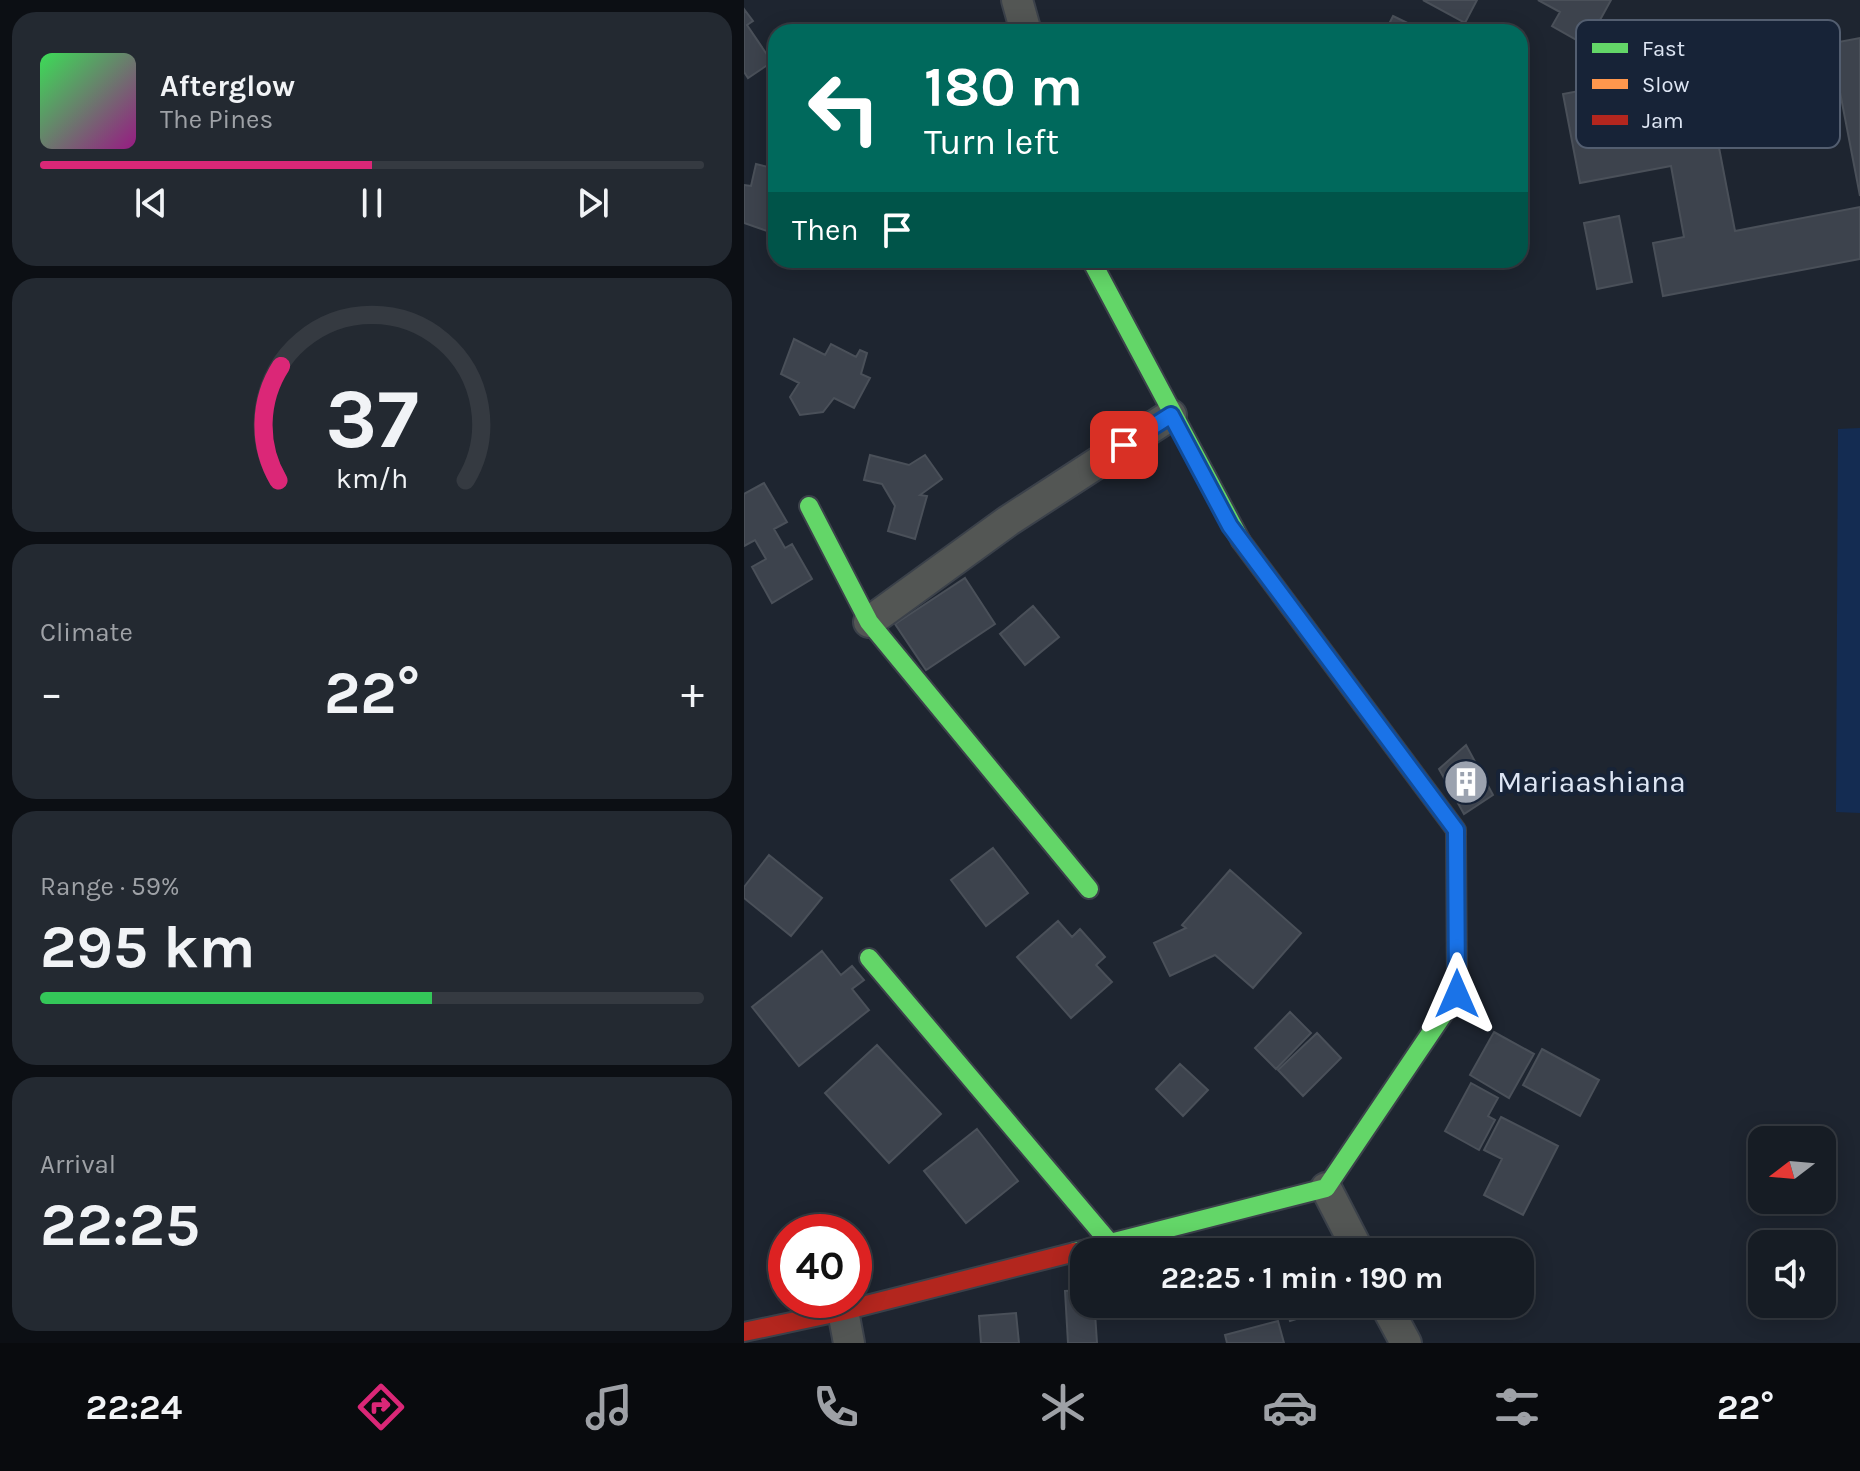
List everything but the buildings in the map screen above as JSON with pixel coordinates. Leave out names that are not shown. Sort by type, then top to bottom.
[{"type":"street","points":[[1017,0],[1024,24]]},
{"type":"street","points":[[1095,268],[1230,526],[1456,830],[1457,994],[1326,1188],[1130,1238]]},
{"type":"street","points":[[869,622],[1008,521],[1171,415]]},
{"type":"street","points":[[809,506],[869,622],[1089,889]]},
{"type":"street","points":[[869,958],[1106,1238]]},
{"type":"street","points":[[1326,1188],[1352,1238]]},
{"type":"street","points":[[872,1304],[1070,1253]]},
{"type":"street","points":[[744,1332],[810,1318]]},
{"type":"street","points":[[844,1318],[849,1343]]},
{"type":"street","points":[[1393,1318],[1406,1343]]},
{"type":"shaded area","points":[[1860,428],[1860,813],[1836,812],[1838,429]]},
{"type":"traffic: fast","points":[[1095,268],[1241,541]]},
{"type":"traffic: fast","points":[[809,506],[869,622],[1089,889]]},
{"type":"traffic: fast","points":[[1130,1238],[1326,1188],[1457,994],[1456,835]]},
{"type":"traffic: fast","points":[[869,958],[1106,1238]]},
{"type":"traffic: slow","points":[[1241,541],[1456,830],[1456,835]]},
{"type":"traffic: jam","points":[[744,1332],[843,1311],[1070,1253]]},
{"type":"place","name":"Mariaashiana","points":[[1466,782]]},
{"type":"route","points":[[1124,445],[1171,415],[1230,526],[1456,830],[1457,994]]}]
